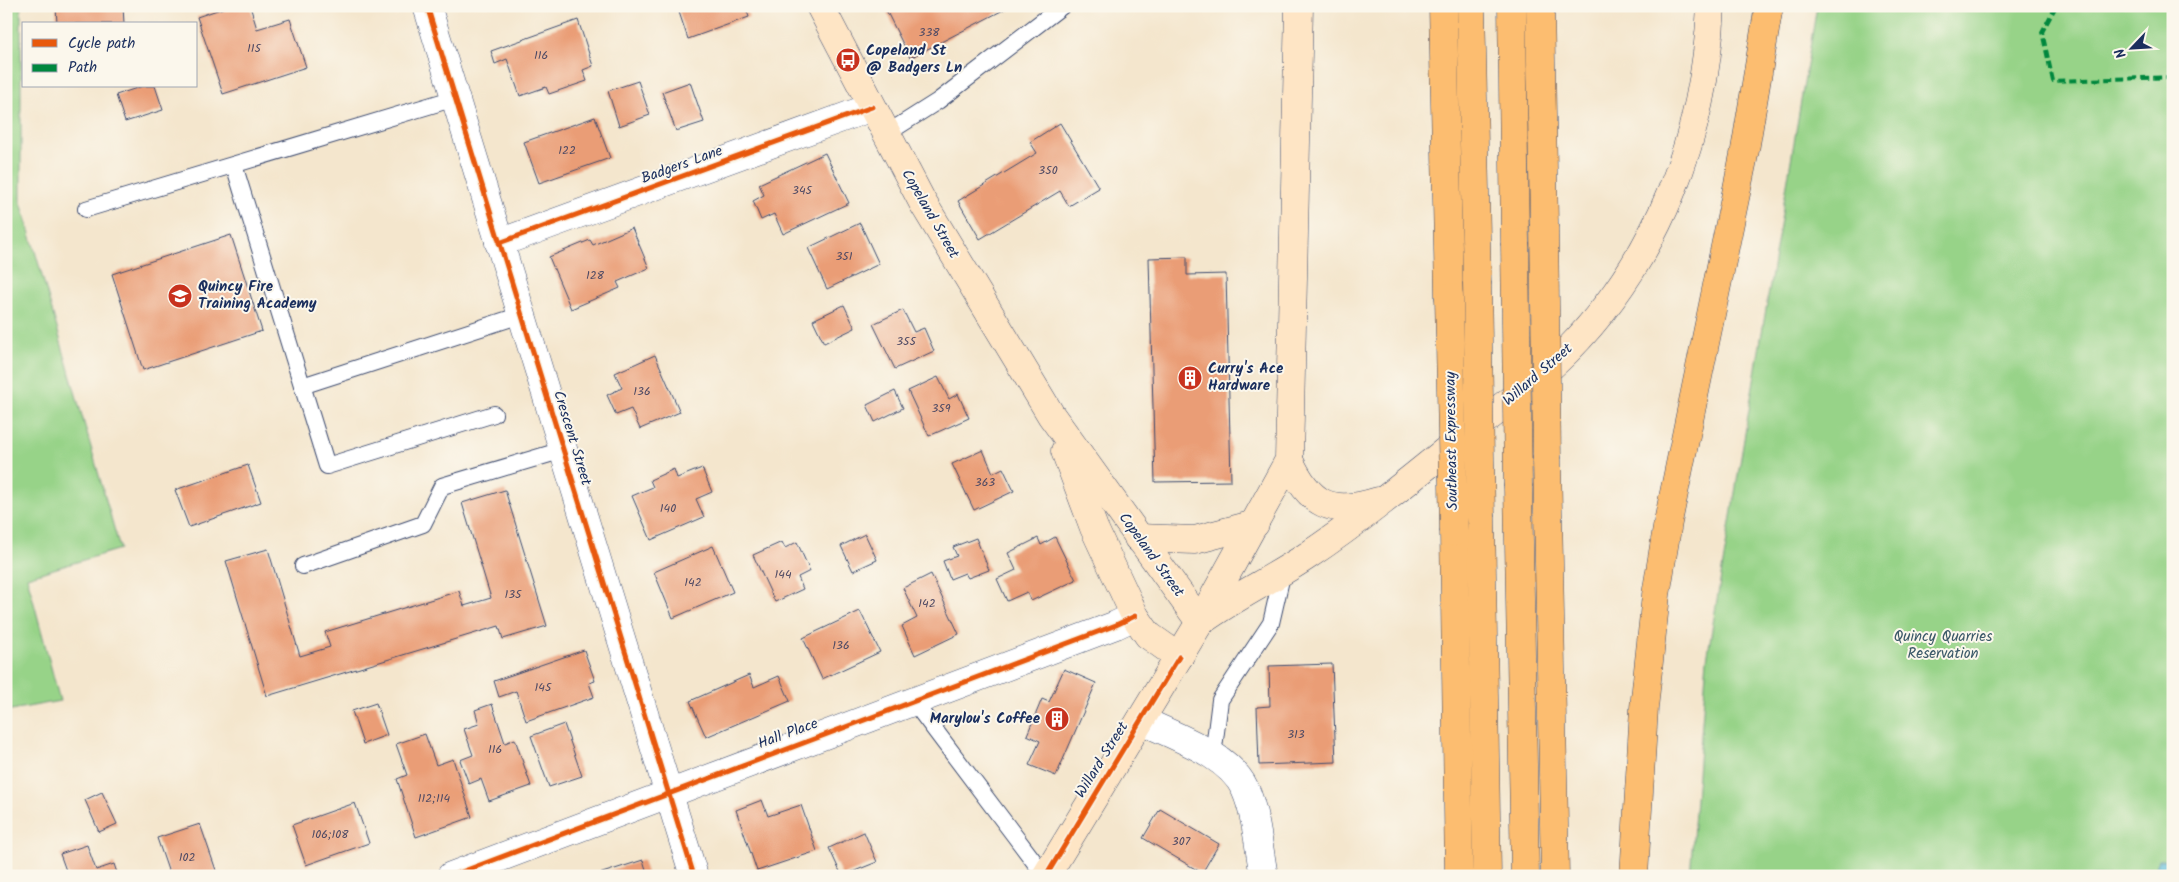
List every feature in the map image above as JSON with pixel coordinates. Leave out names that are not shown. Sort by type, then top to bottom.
[{"type":"highway","points":[[1425,6],[1444,75]]},
{"type":"highway","name":"Southeast Expressway","points":[[1443,6],[1459,876]]},
{"type":"highway","points":[[1472,6],[1487,876]]},
{"type":"highway","points":[[1512,6],[1525,876]]},
{"type":"highway","points":[[1540,6],[1555,876]]},
{"type":"highway","points":[[1634,876],[1646,689],[1656,595],[1668,522],[1745,150],[1769,6]]},
{"type":"main road","name":"Copeland Street","points":[[820,6],[886,134],[940,232],[1051,415],[1200,622]]},
{"type":"main road","name":"Willard Street","points":[[1045,876],[1142,720],[1200,622],[1289,460],[1299,6]]},
{"type":"main road","name":"Willard Street","points":[[1200,622],[1326,543],[1385,499],[1516,395],[1566,352],[1589,327],[1630,271],[1664,213],[1685,160],[1705,70],[1710,6]]},
{"type":"main road","name":"Copeland Street","points":[[1051,415],[1094,528],[1135,616],[1148,635],[1179,657]]},
{"type":"main road","points":[[1289,460],[1299,481],[1319,502],[1333,508],[1351,507],[1385,499]]},
{"type":"main road","points":[[1138,538],[1195,540],[1255,524]]},
{"type":"street","name":"Crescent Street","points":[[428,6],[694,876]]},
{"type":"street","name":"Badgers Lane","points":[[499,243],[699,172],[872,107]]},
{"type":"street","name":"Hall Place","points":[[450,876],[668,792],[1116,625],[1135,616]]},
{"type":"street","points":[[1142,720],[1213,756],[1230,767],[1246,790],[1264,876]]},
{"type":"lane","points":[[886,134],[938,101],[1062,6]]},
{"type":"lane","points":[[86,209],[455,98]]},
{"type":"lane","points":[[234,165],[327,466],[494,414]]},
{"type":"lane","points":[[302,386],[521,315]]},
{"type":"lane","points":[[303,566],[423,524],[442,486],[563,450]]},
{"type":"lane","points":[[1213,756],[1220,700],[1271,623],[1283,571]]},
{"type":"lane","points":[[913,701],[1045,876]]},
{"type":"green space","points":[[6,6],[21,6],[21,202],[120,549],[27,577],[60,701],[6,711]]},
{"type":"green space","name":"Quincy Quarries Reservation","points":[[1817,6],[2173,6],[2173,876],[1690,876],[1707,659]]},
{"type":"water","points":[[2159,860],[2173,860],[2173,876],[2152,876]]},
{"type":"building","points":[[56,6],[123,6],[124,22],[57,22]]},
{"type":"building","points":[[229,6],[250,6],[257,29],[290,19],[306,67],[223,94],[197,17]]},
{"type":"building","points":[[677,6],[745,6],[749,17],[688,39]]},
{"type":"building","points":[[884,6],[1011,6],[910,58]]},
{"type":"building","points":[[578,20],[593,66],[583,70],[587,81],[549,94],[546,87],[520,96],[507,59],[495,64],[491,51]]},
{"type":"building","points":[[638,81],[650,115],[619,126],[608,91]]},
{"type":"building","points":[[690,82],[704,122],[676,131],[662,92]]},
{"type":"building","points":[[137,88],[156,88],[163,110],[125,122],[116,95]]},
{"type":"building","points":[[595,117],[610,158],[539,183],[524,142]]},
{"type":"building","points":[[1060,123],[1099,188],[1069,206],[1060,191],[980,239],[958,201],[1037,153],[1030,142]]},
{"type":"building","points":[[825,153],[849,203],[783,234],[774,214],[761,220],[753,201],[764,195],[759,184]]},
{"type":"building","points":[[860,223],[879,264],[827,289],[808,248]]},
{"type":"building","points":[[632,228],[649,268],[617,282],[620,288],[571,309],[549,257],[590,240],[593,245]]},
{"type":"building","points":[[231,235],[262,331],[143,370],[112,274]]},
{"type":"building","name":"Curry's Ace Hardware","points":[[1187,257],[1187,275],[1226,274],[1231,481],[1155,482],[1149,258]]},
{"type":"building","points":[[844,305],[855,328],[824,343],[813,320]]},
{"type":"building","points":[[903,310],[914,332],[924,328],[934,351],[895,369],[873,324]]},
{"type":"building","points":[[655,355],[680,412],[640,429],[631,409],[616,415],[607,395],[622,388],[615,373]]},
{"type":"building","points":[[938,377],[949,399],[958,394],[969,418],[929,436],[908,391]]},
{"type":"building","points":[[895,391],[903,408],[875,422],[867,405]]},
{"type":"building","points":[[983,450],[993,473],[1003,468],[1014,491],[974,510],[952,464]]},
{"type":"building","points":[[248,465],[261,502],[189,527],[175,490]]},
{"type":"building","points":[[702,468],[712,492],[696,499],[704,517],[651,540],[632,496],[653,487],[650,480],[674,469],[677,478]]},
{"type":"building","points":[[505,490],[547,626],[503,639],[499,626],[267,696],[226,561],[268,549],[300,656],[330,647],[325,632],[459,591],[464,606],[491,598],[462,503]]},
{"type":"building","points":[[865,534],[877,560],[853,571],[841,546]]},
{"type":"building","points":[[1055,537],[1076,580],[1031,601],[1027,592],[1007,601],[997,579],[1016,570],[1008,553],[1038,538],[1041,545]]},
{"type":"building","points":[[976,538],[989,570],[968,578],[965,573],[950,579],[943,561],[957,556],[953,547]]},
{"type":"building","points":[[782,542],[785,548],[797,542],[810,571],[798,577],[803,589],[775,602],[753,555]]},
{"type":"building","points":[[713,546],[733,592],[673,618],[654,572]]},
{"type":"building","points":[[931,574],[959,634],[915,655],[902,626],[917,618],[903,588]]},
{"type":"building","points":[[860,611],[880,652],[822,679],[803,638]]},
{"type":"building","points":[[584,650],[595,681],[589,683],[594,697],[526,721],[516,691],[499,697],[494,681]]},
{"type":"building","points":[[1332,664],[1336,762],[1259,765],[1257,707],[1270,706],[1269,666]]},
{"type":"building","name":"Marylou's Coffee","points":[[1064,669],[1096,683],[1056,776],[1029,765],[1040,741],[1027,735],[1042,699],[1049,702]]},
{"type":"building","points":[[749,675],[754,687],[779,676],[790,701],[706,737],[690,701]]},
{"type":"building","points":[[376,703],[387,735],[363,744],[352,711]]},
{"type":"building","points":[[492,704],[505,743],[515,739],[531,786],[489,801],[481,779],[469,784],[460,760],[473,755],[464,729],[479,724],[475,710]]},
{"type":"building","points":[[564,724],[582,776],[549,787],[531,736]]},
{"type":"building","points":[[425,734],[436,765],[453,759],[472,817],[416,837],[397,779],[407,775],[396,744]]},
{"type":"building","points":[[102,792],[117,824],[99,832],[85,800]]},
{"type":"building","points":[[762,800],[768,816],[801,805],[817,851],[757,871],[736,810]]},
{"type":"building","points":[[355,803],[369,843],[306,865],[292,825]]},
{"type":"building","points":[[1160,809],[1219,844],[1202,873],[1143,838]]},
{"type":"building","points":[[200,824],[218,876],[170,876],[157,838]]},
{"type":"building","points":[[864,832],[877,862],[842,876],[829,848]]},
{"type":"building","points":[[87,845],[96,870],[114,864],[118,876],[68,876],[60,854]]},
{"type":"building","points":[[643,860],[648,876],[596,876],[596,875]]},
{"type":"marked path","points":[[2056,6],[2042,32],[2053,81],[2173,77]]},
{"type":"cycle path","points":[[427,6],[694,876]]},
{"type":"cycle path","points":[[499,243],[872,107]]},
{"type":"cycle path","points":[[451,876],[1116,625],[1135,616]]},
{"type":"cycle path","points":[[1046,876],[1179,657]]},
{"type":"place","name":"Copeland St @ Badgers Ln","points":[[848,60]]},
{"type":"place","name":"Quincy Fire Training Academy","points":[[180,296]]},
{"type":"place","name":"Curry's Ace Hardware","points":[[1190,378]]},
{"type":"place","name":"Marylou's Coffee","points":[[1057,719]]}]
